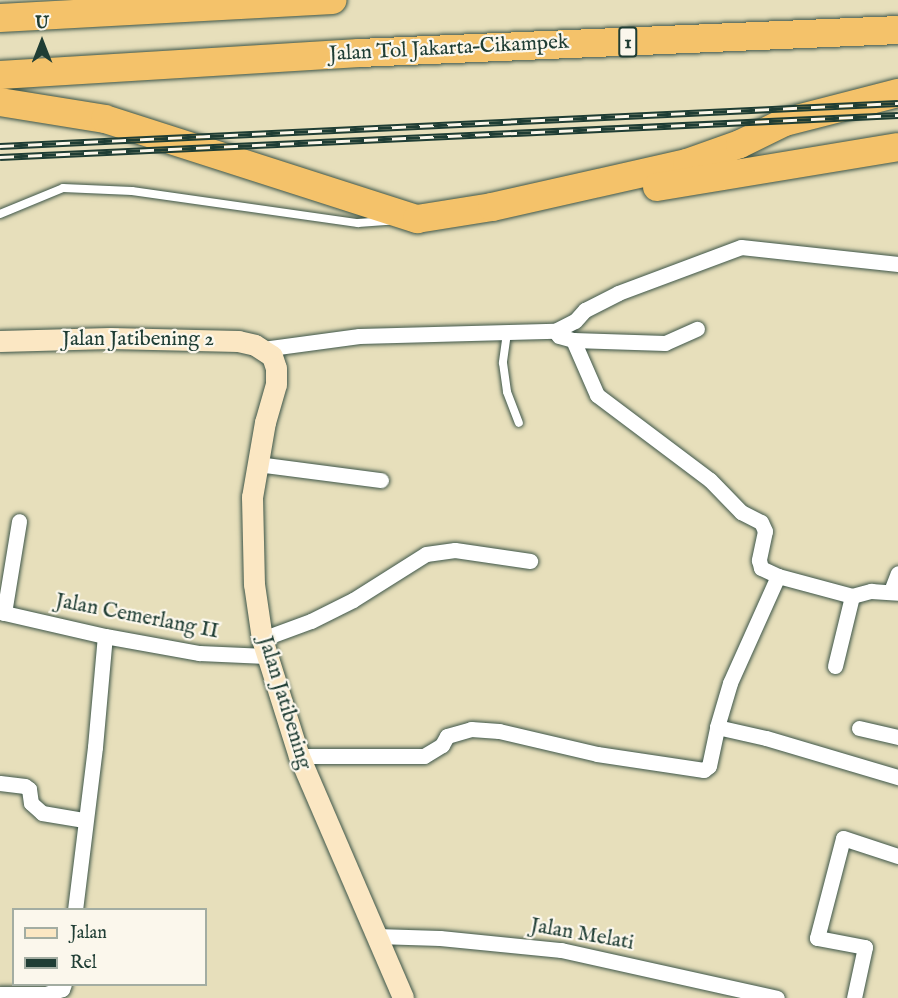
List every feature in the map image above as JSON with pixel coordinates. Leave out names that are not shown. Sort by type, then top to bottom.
[{"type":"highway","points":[[0,18],[333,0]]},
{"type":"highway","name":"Jalan Tol Jakarta–Cikampek","points":[[0,75],[359,53],[898,30]]},
{"type":"highway","points":[[0,102],[105,119],[417,219],[492,207],[687,163],[740,144],[785,122],[898,93]]},
{"type":"highway","points":[[492,207],[607,196],[898,147]]},
{"type":"main road","name":"Jalan Jatibening 2","points":[[0,341],[189,338],[237,341],[268,352]]},
{"type":"main road","name":"Jalan Jatibening","points":[[268,352],[276,368],[276,384],[257,464],[252,497],[251,536],[254,584],[264,648],[299,756],[403,998]]},
{"type":"street","points":[[268,352],[359,336],[555,330],[575,321],[585,310],[618,293],[741,247],[898,264]]},
{"type":"street","points":[[555,330],[559,336],[573,340],[665,343],[698,329]]},
{"type":"street","points":[[573,340],[597,395],[674,456],[710,480],[741,512],[761,522],[765,531],[759,560],[761,568],[778,576],[852,596],[871,591],[895,592],[898,573]]},
{"type":"street","points":[[257,464],[381,480]]},
{"type":"street","points":[[2,613],[19,521]]},
{"type":"street","points":[[264,648],[353,600],[426,554],[455,550],[530,561]]},
{"type":"street","points":[[299,756],[424,756],[442,745],[447,736],[471,729],[500,731],[597,754],[704,770],[709,766],[717,727],[730,683],[778,576]]},
{"type":"street","points":[[835,666],[852,596]]},
{"type":"street","name":"Jalan Cemerlang II","points":[[2,613],[105,636],[199,653],[264,648]]},
{"type":"street","points":[[75,908],[84,820],[95,747],[105,636]]},
{"type":"street","points":[[717,727],[766,738],[898,777]]},
{"type":"street","points":[[860,728],[898,737]]},
{"type":"street","points":[[0,783],[25,786],[29,789],[31,803],[42,813],[84,820]]},
{"type":"street","points":[[854,998],[865,947],[817,938],[843,838],[898,856]]},
{"type":"street","name":"Jalan Melati","points":[[376,936],[440,938],[561,950],[777,998]]},
{"type":"street","points":[[0,994],[46,994],[62,989],[63,986]]},
{"type":"lane","points":[[0,214],[63,188],[132,191],[358,223],[417,219]]},
{"type":"lane","points":[[507,333],[503,363],[507,392],[519,423]]},
{"type":"railway","points":[[0,146],[898,103]]},
{"type":"railway","points":[[0,157],[898,115]]}]
